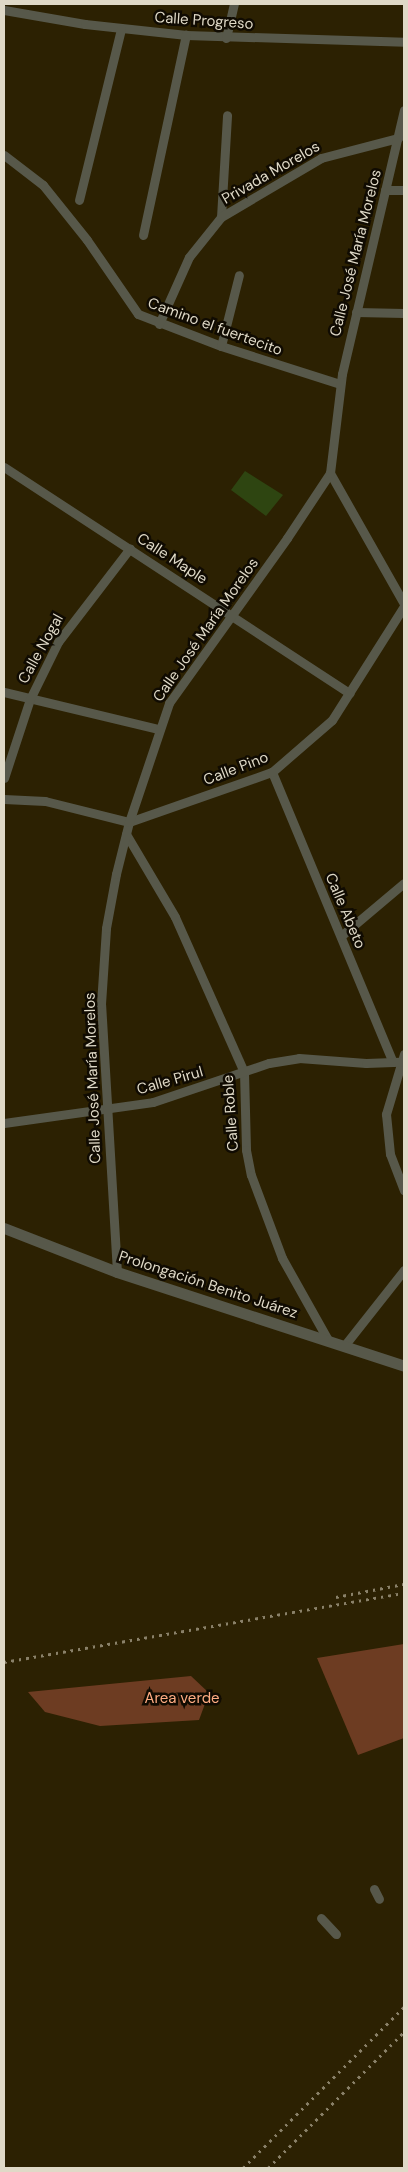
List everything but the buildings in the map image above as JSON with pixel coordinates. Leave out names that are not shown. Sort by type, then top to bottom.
[{"type":"street","points":[[226,38],[234,4]]},
{"type":"street","name":"Calle Progreso","points":[[4,10],[121,29],[186,35],[226,38],[404,42]]},
{"type":"street","points":[[79,200],[121,29]]},
{"type":"street","points":[[143,235],[186,35]]},
{"type":"street","name":"Calle José María Morelos","points":[[117,1272],[101,1004],[106,928],[126,834],[158,730],[173,695],[232,615],[330,473],[340,384],[404,110]]},
{"type":"street","points":[[221,217],[227,115]]},
{"type":"street","name":"Privada Morelos","points":[[159,324],[189,257],[221,217],[321,158],[398,138]]},
{"type":"street","name":"Camino el fuertecito","points":[[4,155],[44,186],[87,240],[131,308],[159,324],[340,384]]},
{"type":"street","points":[[385,190],[404,190]]},
{"type":"street","points":[[221,346],[239,275]]},
{"type":"street","points":[[356,312],[404,313]]},
{"type":"street","name":"Calle Maple","points":[[4,467],[350,693]]},
{"type":"street","points":[[330,473],[404,605]]},
{"type":"street","name":"Calle Nogal","points":[[4,778],[30,699],[58,642],[76,615],[130,548]]},
{"type":"street","name":"Calle Pino","points":[[129,822],[272,772],[314,739],[332,720],[404,605]]},
{"type":"street","points":[[4,692],[158,730]]},
{"type":"street","name":"Calle Abeto","points":[[272,772],[341,936],[398,1058]]},
{"type":"street","points":[[4,799],[51,802],[129,822]]},
{"type":"street","name":"Calle Roble","points":[[126,834],[175,916],[244,1072],[246,1150],[251,1175],[282,1258],[328,1340]]},
{"type":"street","points":[[341,936],[404,882]]},
{"type":"street","name":"Calle Pirul","points":[[4,1123],[106,1111],[162,1100],[244,1072],[299,1058],[366,1063],[398,1058]]},
{"type":"street","points":[[398,1058],[386,1114],[386,1136],[404,1190]]},
{"type":"street","name":"Prolongación Benito Juárez","points":[[4,1228],[117,1272],[404,1366]]},
{"type":"street","points":[[344,1346],[404,1270]]},
{"type":"street","points":[[374,1889],[379,1899]]},
{"type":"street","points":[[321,1918],[336,1934]]},
{"type":"green space","points":[[404,1644],[404,1738],[358,1755],[317,1658]]},
{"type":"green space","name":"Area verde","points":[[191,1676],[209,1693],[199,1720],[100,1726],[45,1712],[28,1692]]},
{"type":"shaded area","points":[[245,471],[283,495],[266,516],[231,490]]},
{"type":"railway","points":[[336,1597],[404,1584]]},
{"type":"railway","points":[[4,1662],[404,1593]]},
{"type":"railway","points":[[243,2168],[404,2007]]},
{"type":"railway","points":[[268,2168],[404,2032]]}]
